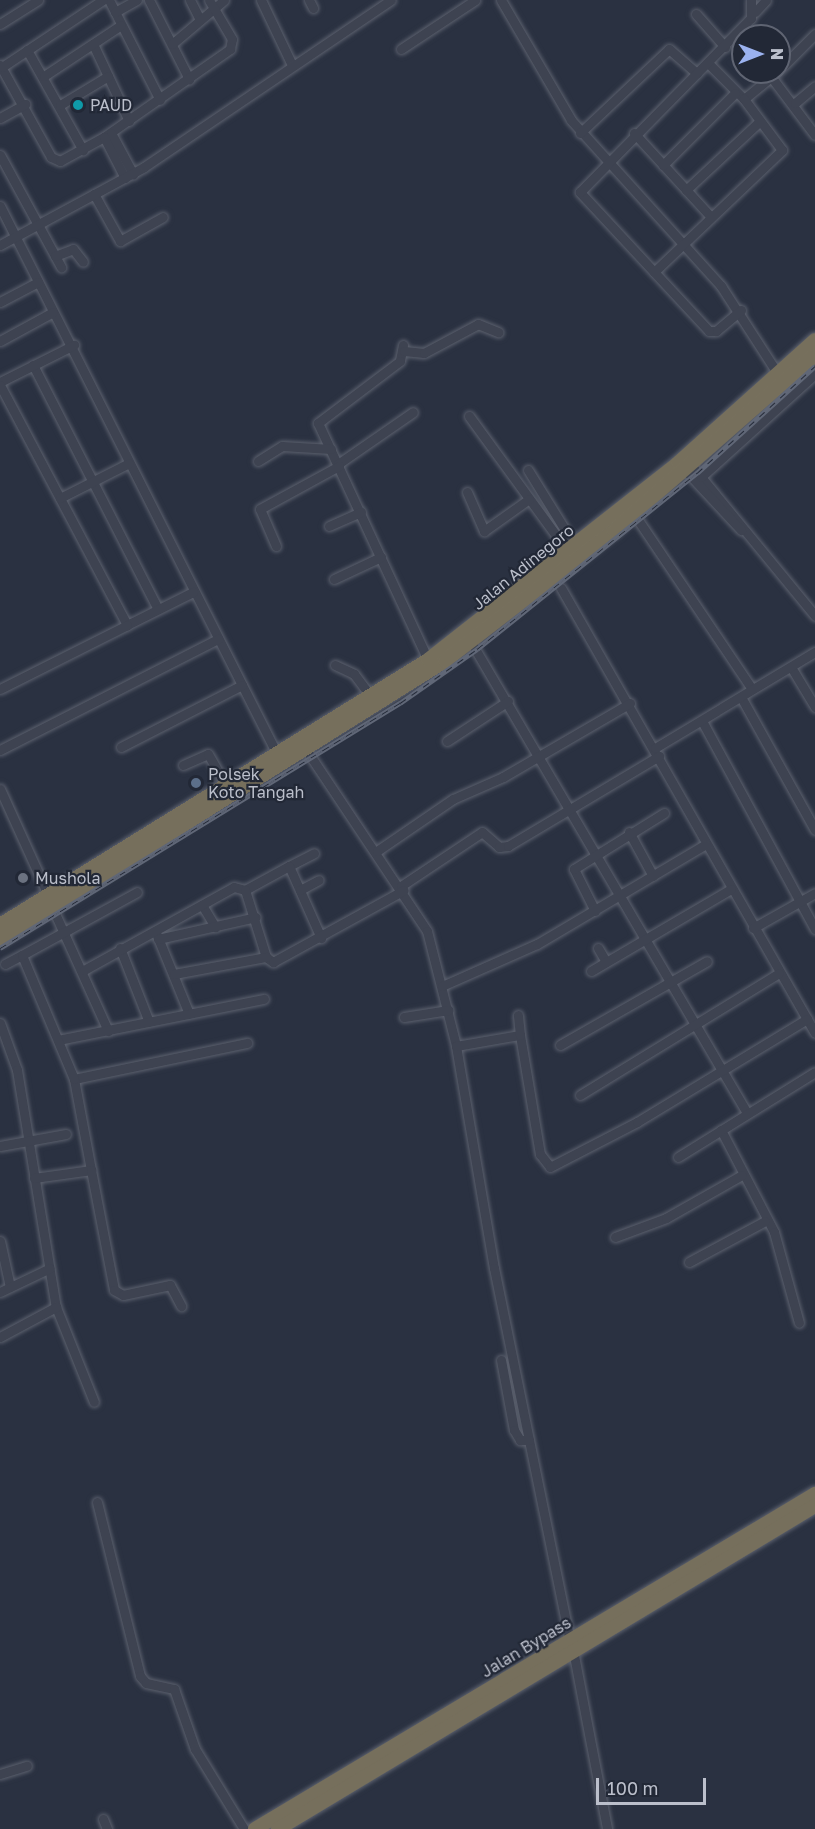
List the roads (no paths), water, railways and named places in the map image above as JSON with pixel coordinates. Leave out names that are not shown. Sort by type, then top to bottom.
[{"type":"highway","name":"Jalan Adinegoro","points":[[561,566],[571,549],[815,340]]},
{"type":"highway","points":[[0,940],[51,903],[307,752],[471,642],[561,566],[693,471],[815,355]]},
{"type":"highway","name":"Jalan Adinegoro","points":[[51,903],[372,698],[543,580]]},
{"type":"highway","points":[[0,925],[51,903]]},
{"type":"highway","name":"Jalan Bypass","points":[[255,1829],[317,1798],[572,1645],[815,1494]]},
{"type":"highway","name":"Jalan Bypass","points":[[572,1645],[815,1506]]},
{"type":"highway","name":"Jalan Bypass","points":[[278,1829],[317,1798]]},
{"type":"street","points":[[0,24],[38,0]]},
{"type":"street","points":[[103,0],[1,66],[25,104],[53,160],[83,150],[129,121],[232,46],[211,5]]},
{"type":"street","points":[[109,0],[160,100]]},
{"type":"street","points":[[115,12],[137,0]]},
{"type":"street","points":[[149,0],[189,79]]},
{"type":"street","points":[[190,0],[200,20]]},
{"type":"street","points":[[172,44],[200,20],[211,5],[224,0]]},
{"type":"street","points":[[261,0],[292,65]]},
{"type":"street","points":[[0,245],[129,176],[391,0]]},
{"type":"street","points":[[401,50],[475,0]]},
{"type":"street","points":[[501,0],[547,87],[580,133],[684,244],[741,310],[777,374]]},
{"type":"street","points":[[751,0],[755,12]]},
{"type":"street","points":[[741,310],[716,331],[709,331],[581,195],[580,188],[604,161],[725,47],[766,0]]},
{"type":"street","points":[[696,14],[725,47]]},
{"type":"street","points":[[44,76],[121,25]]},
{"type":"street","points":[[791,58],[815,34]]},
{"type":"street","points":[[93,44],[129,121]]},
{"type":"street","points":[[580,133],[669,49],[697,73]]},
{"type":"street","points":[[27,50],[44,76],[83,150]]},
{"type":"street","points":[[654,272],[710,216],[782,150],[744,99],[735,93],[708,63]]},
{"type":"street","points":[[60,105],[108,76]]},
{"type":"street","points":[[744,99],[762,84]]},
{"type":"street","points":[[783,84],[814,132]]},
{"type":"street","points":[[795,104],[815,86]]},
{"type":"street","points":[[663,165],[735,93]]},
{"type":"street","points":[[0,118],[25,104]]},
{"type":"street","points":[[686,190],[760,121]]},
{"type":"street","points":[[634,134],[710,216]]},
{"type":"street","points":[[107,135],[129,176]]},
{"type":"street","points":[[0,155],[61,267]]},
{"type":"street","points":[[94,194],[120,241],[163,217]]},
{"type":"street","points":[[0,206],[53,312],[74,345],[129,463],[278,756]]},
{"type":"street","points":[[55,256],[73,249],[84,262]]},
{"type":"street","points":[[0,302],[38,282]]},
{"type":"street","points":[[0,341],[53,312]]},
{"type":"street","points":[[428,660],[319,426],[321,417],[400,361],[404,348],[424,353],[478,324],[498,332]]},
{"type":"street","points":[[74,345],[0,383],[127,626]]},
{"type":"street","points":[[33,365],[158,609]]},
{"type":"street","points":[[693,471],[815,374]]},
{"type":"street","points":[[276,546],[260,508],[339,465],[413,412]]},
{"type":"street","points":[[469,416],[529,499],[571,549]]},
{"type":"street","points":[[258,461],[282,447],[331,449]]},
{"type":"street","points":[[60,498],[129,463]]},
{"type":"street","points":[[528,471],[571,549]]},
{"type":"street","points":[[693,471],[815,616]]},
{"type":"street","points":[[693,471],[708,491]]},
{"type":"street","points":[[466,492],[484,531],[529,499]]},
{"type":"street","points":[[329,526],[361,512]]},
{"type":"street","points":[[634,514],[752,689]]},
{"type":"street","points":[[334,579],[381,557]]},
{"type":"street","points":[[561,588],[630,703],[731,889],[815,1033]]},
{"type":"street","points":[[0,689],[194,592]]},
{"type":"street","points":[[0,750],[218,639]]},
{"type":"street","points":[[471,642],[541,753],[598,850],[645,939],[747,1113]]},
{"type":"street","points":[[174,974],[266,957],[277,962],[403,888],[482,832],[505,847],[657,752],[702,720],[815,652]]},
{"type":"street","points":[[336,665],[354,674],[372,698]]},
{"type":"street","points":[[791,667],[815,707]]},
{"type":"street","points":[[121,747],[242,685]]},
{"type":"street","points":[[741,697],[815,830]]},
{"type":"street","points":[[447,741],[508,701]]},
{"type":"street","points":[[377,851],[453,799],[483,788],[630,703]]},
{"type":"street","points":[[702,720],[815,929]]},
{"type":"street","points":[[307,752],[403,888],[427,931],[456,1046],[529,1440],[572,1645],[607,1829]]},
{"type":"street","points":[[183,765],[208,754],[228,789]]},
{"type":"street","points":[[0,789],[84,970],[108,1031]]},
{"type":"street","points":[[594,911],[573,872],[598,850],[664,813]]},
{"type":"street","points":[[629,832],[653,876]]},
{"type":"street","points":[[442,986],[514,956],[706,844]]},
{"type":"street","points":[[84,970],[120,948],[156,934],[234,887],[245,890],[314,853]]},
{"type":"street","points":[[289,866],[321,938]]},
{"type":"street","points":[[300,890],[319,880]]},
{"type":"street","points":[[591,971],[731,889]]},
{"type":"street","points":[[245,890],[256,917],[266,957]]},
{"type":"street","points":[[5,964],[137,892]]},
{"type":"street","points":[[753,928],[815,893]]},
{"type":"street","points":[[202,905],[215,927]]},
{"type":"street","points":[[156,934],[215,927],[256,917]]},
{"type":"street","points":[[156,934],[189,1014]]},
{"type":"street","points":[[120,948],[148,1022]]},
{"type":"street","points":[[598,948],[606,962]]},
{"type":"street","points":[[22,955],[74,1079],[114,1290],[119,1295],[170,1285],[181,1306]]},
{"type":"street","points":[[560,1045],[707,961]]},
{"type":"street","points":[[580,1095],[696,1026],[779,973]]},
{"type":"street","points":[[58,1040],[264,999]]},
{"type":"street","points":[[404,1017],[447,1010]]},
{"type":"street","points":[[518,1015],[540,1154],[547,1167],[601,1142],[807,1019]]},
{"type":"street","points":[[1,1029],[28,1140],[57,1307],[94,1402]]},
{"type":"street","points":[[456,1046],[520,1035]]},
{"type":"street","points":[[74,1079],[247,1043]]},
{"type":"street","points":[[678,1157],[815,1072]]},
{"type":"street","points":[[722,1130],[782,1253],[799,1323]]},
{"type":"street","points":[[0,1146],[66,1134]]},
{"type":"street","points":[[34,1178],[91,1170]]},
{"type":"street","points":[[615,1237],[666,1218],[742,1175]]},
{"type":"street","points":[[689,1263],[765,1221]]},
{"type":"street","points":[[0,1246],[10,1287]]},
{"type":"street","points":[[0,1292],[50,1268]]},
{"type":"street","points":[[0,1337],[57,1307]]},
{"type":"street","points":[[501,1360],[514,1430],[520,1440],[529,1440]]},
{"type":"street","points":[[97,1502],[140,1676],[146,1683],[174,1689],[195,1749],[244,1829]]},
{"type":"street","points":[[0,1774],[27,1766]]},
{"type":"street","points":[[103,1819],[107,1829]]},
{"type":"railway","points":[[0,948],[400,703],[477,649],[697,473],[815,366]]},
{"type":"place","name":"PAUD","points":[[78,105]]},
{"type":"place","name":"Polsek Koto Tangah","points":[[196,783]]},
{"type":"place","name":"Mushola","points":[[23,878]]}]
